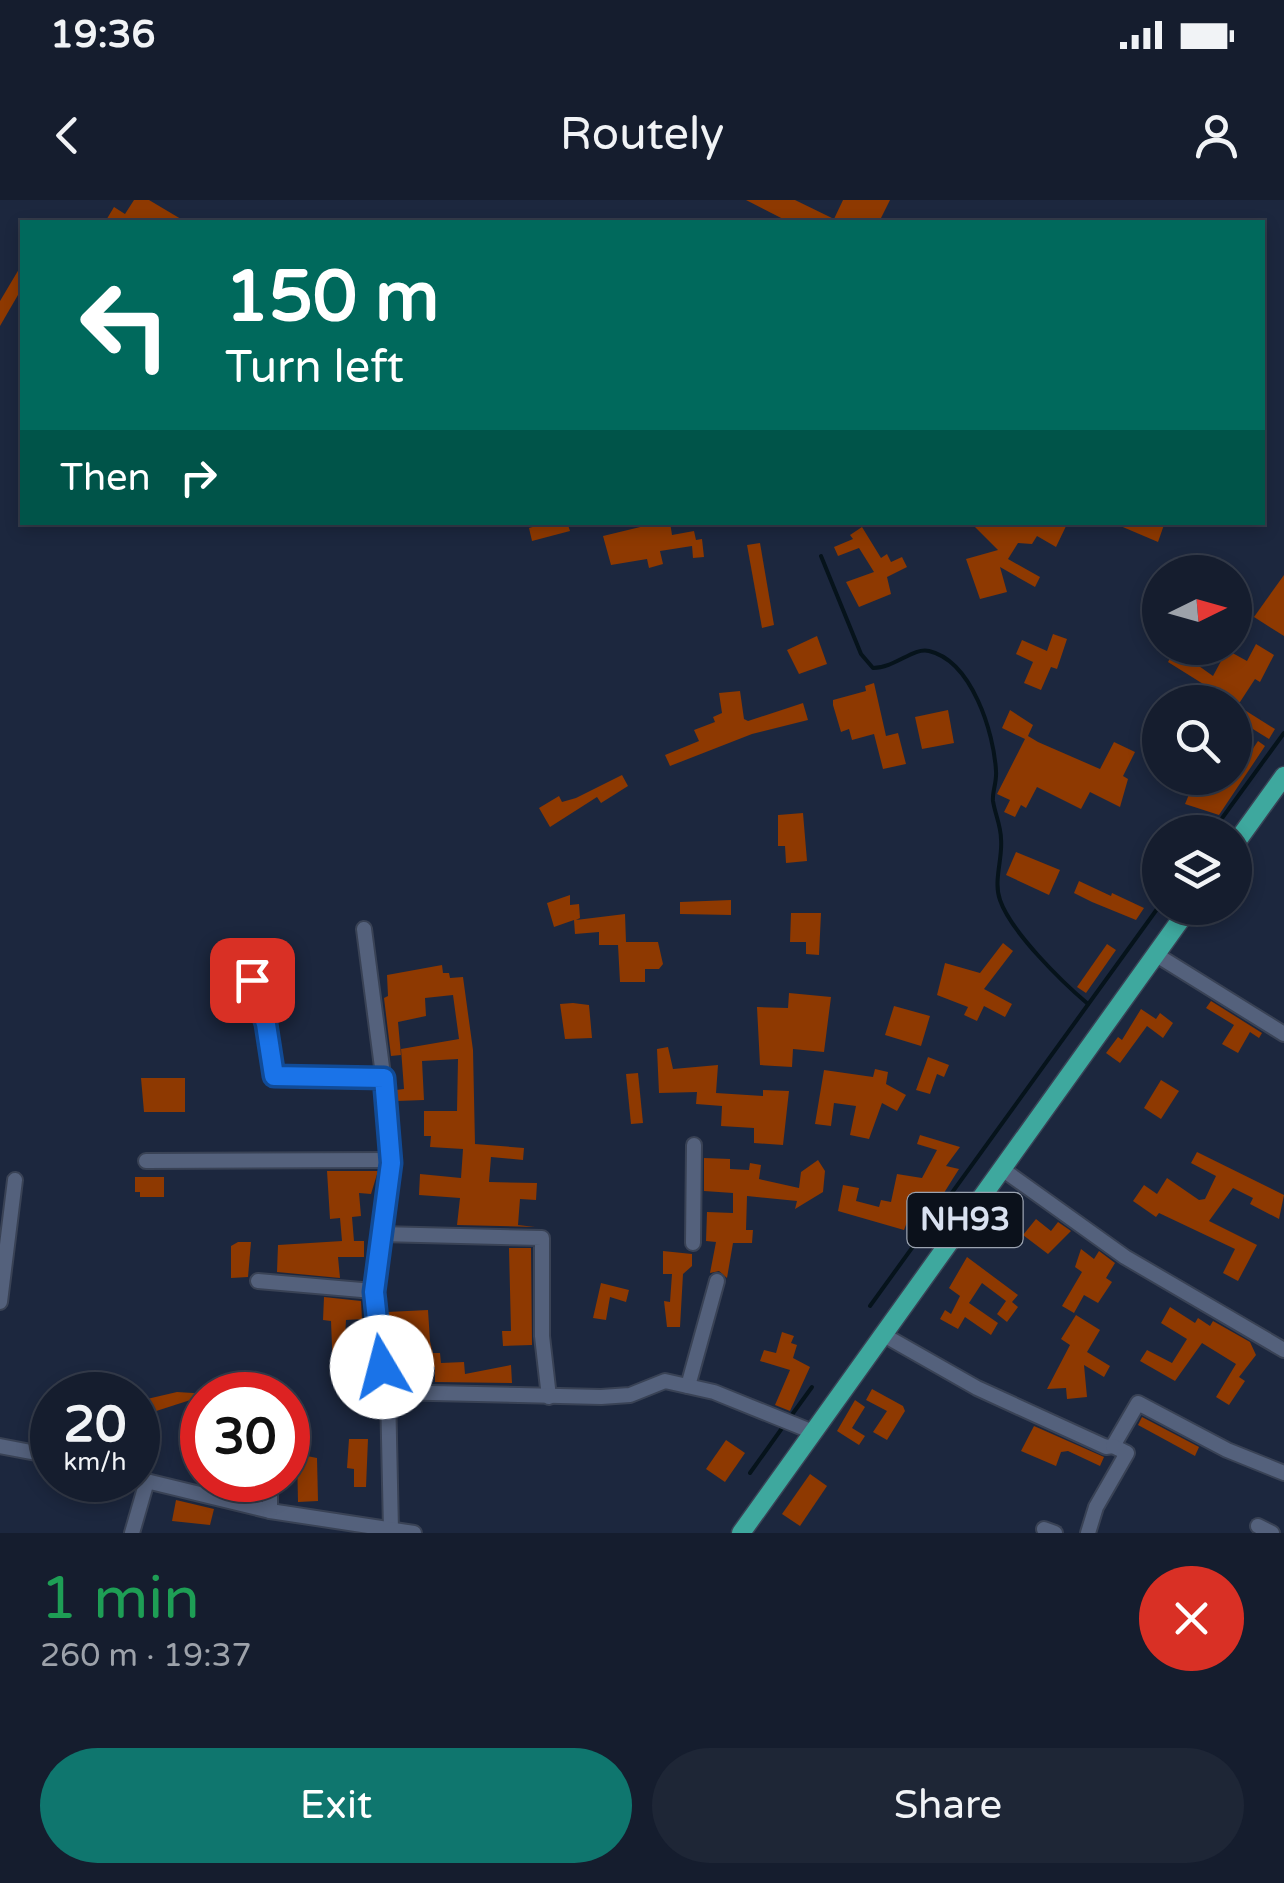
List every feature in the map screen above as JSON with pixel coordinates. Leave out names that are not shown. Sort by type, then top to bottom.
[{"type":"main road","points":[[1252,820],[1284,776]]},
{"type":"main road","name":"NH93","points":[[741,1533],[1176,925]]},
{"type":"street","points":[[364,929],[391,1160],[374,1292],[388,1392],[391,1530]]},
{"type":"street","points":[[1155,954],[1284,1034]]},
{"type":"street","points":[[252,980],[266,1024],[274,1076],[384,1078]]},
{"type":"street","points":[[693,1243],[694,1144]]},
{"type":"street","points":[[146,1162],[391,1160]]},
{"type":"street","points":[[1002,1169],[1125,1257],[1284,1350]]},
{"type":"street","points":[[0,1302],[15,1180]]},
{"type":"street","points":[[380,1234],[542,1238],[542,1320],[549,1397]]},
{"type":"street","points":[[258,1281],[374,1292]]},
{"type":"street","points":[[688,1386],[717,1281]]},
{"type":"street","points":[[882,1334],[1044,1421],[1127,1453],[1096,1508],[1088,1533]]},
{"type":"street","points":[[388,1392],[549,1397],[630,1395],[665,1381],[714,1392],[813,1432]]},
{"type":"street","points":[[1112,1446],[1138,1404],[1227,1450],[1284,1473]]},
{"type":"street","points":[[0,1446],[30,1452]]},
{"type":"street","points":[[160,1484],[270,1511],[414,1533]]},
{"type":"street","points":[[132,1533],[138,1502]]},
{"type":"street","points":[[270,1502],[270,1511]]},
{"type":"building","points":[[134,200],[149,200],[183,220],[106,220],[114,207],[125,214]]},
{"type":"building","points":[[746,200],[795,200],[834,219],[843,200],[890,200],[880,220],[785,220]]},
{"type":"building","points":[[20,267],[20,291],[0,326],[0,301]]},
{"type":"building","points":[[568,525],[570,531],[532,541],[529,528]]},
{"type":"building","points":[[649,525],[670,525],[672,535],[694,531],[696,540],[702,539],[704,557],[693,558],[692,546],[660,551],[663,564],[649,568],[647,559],[611,565],[603,536]]},
{"type":"building","points":[[973,525],[1067,525],[1056,547],[1037,536],[1032,544],[1018,543],[1008,559],[1040,577],[1035,587],[1000,567],[1007,592],[980,599],[966,559],[998,550]]},
{"type":"building","points":[[1118,525],[1164,525],[1158,542]]},
{"type":"building","points":[[862,527],[881,558],[887,554],[891,562],[902,557],[907,567],[887,577],[891,594],[859,607],[846,582],[874,572],[859,548],[838,556],[834,547],[853,539],[850,535]]},
{"type":"building","points":[[760,543],[774,625],[762,628],[747,545]]},
{"type":"building","points":[[1284,575],[1284,636],[1254,617]]},
{"type":"building","points":[[1053,634],[1067,639],[1057,669],[1051,667],[1041,690],[1024,683],[1033,662],[1016,654],[1022,640],[1047,651]]},
{"type":"building","points":[[817,636],[827,664],[799,674],[787,650]]},
{"type":"building","points":[[1256,644],[1274,655],[1260,682],[1255,679],[1251,685],[1205,685],[1173,665],[1198,665],[1213,676],[1219,665],[1252,665]]},
{"type":"building","points":[[874,683],[886,736],[898,733],[906,764],[883,769],[874,734],[852,740],[849,729],[841,732],[833,700],[866,691],[865,686]]},
{"type":"building","points":[[740,691],[744,719],[748,721],[803,703],[808,720],[752,734],[670,766],[665,755],[699,741],[694,730],[715,722],[713,717],[722,713],[719,693]]},
{"type":"building","points":[[948,710],[954,743],[922,749],[915,717]]},
{"type":"building","points":[[1010,710],[1033,725],[1028,736],[1100,769],[1114,742],[1135,752],[1123,776],[1128,779],[1120,807],[1090,792],[1081,809],[1037,787],[1026,808],[1021,805],[1015,817],[1004,812],[1010,800],[997,794],[1025,739],[1002,728]]},
{"type":"building","points":[[1252,715],[1275,729],[1269,739],[1252,728]]},
{"type":"building","points":[[1258,741],[1265,746],[1252,766],[1252,750]]},
{"type":"building","points":[[622,775],[628,786],[601,803],[597,797],[550,827],[539,808],[559,796],[562,802],[576,798]]},
{"type":"building","points":[[1189,795],[1232,795],[1219,815],[1185,804]]},
{"type":"building","points":[[803,813],[807,861],[786,863],[785,846],[778,846],[778,815]]},
{"type":"building","points":[[1016,852],[1060,870],[1049,895],[1006,875]]},
{"type":"building","points":[[1079,881],[1142,907],[1142,911],[1136,920],[1074,893]]},
{"type":"building","points":[[570,895],[570,905],[579,904],[580,918],[576,920],[625,914],[626,942],[658,942],[663,964],[659,969],[645,969],[645,982],[620,982],[618,945],[599,945],[599,932],[575,934],[574,920],[554,927],[547,903]]},
{"type":"building","points":[[731,900],[731,915],[680,914],[680,902]]},
{"type":"building","points":[[791,913],[821,913],[819,955],[806,954],[806,942],[790,942]]},
{"type":"building","points":[[1003,943],[1013,951],[984,989],[1012,1004],[1005,1017],[984,1006],[977,1021],[964,1015],[968,1007],[937,995],[945,963],[980,973]]},
{"type":"building","points":[[1107,944],[1116,950],[1086,993],[1077,987]]},
{"type":"building","points":[[442,965],[443,973],[449,973],[450,978],[463,977],[473,1050],[475,1144],[524,1148],[523,1160],[491,1157],[489,1182],[537,1183],[536,1200],[520,1199],[518,1225],[535,1227],[457,1225],[460,1198],[419,1195],[420,1174],[461,1178],[463,1149],[430,1147],[431,1136],[424,1136],[424,1111],[457,1111],[458,1059],[422,1061],[424,1100],[397,1101],[396,1090],[404,1089],[401,1049],[459,1039],[453,995],[425,998],[426,1016],[398,1022],[401,1055],[391,1056],[384,998],[388,996],[387,975]]},
{"type":"building","points":[[789,993],[831,997],[824,1052],[793,1049],[792,1067],[760,1065],[757,1007],[788,1008]]},
{"type":"building","points":[[1211,1001],[1262,1033],[1259,1038],[1250,1032],[1238,1053],[1222,1044],[1234,1025],[1206,1008]]},
{"type":"building","points":[[560,1004],[589,1005],[592,1038],[565,1039]]},
{"type":"building","points":[[894,1006],[930,1016],[921,1046],[885,1035]]},
{"type":"building","points":[[1141,1009],[1156,1019],[1160,1013],[1173,1023],[1163,1038],[1147,1026],[1120,1063],[1106,1053],[1118,1037],[1122,1040]]},
{"type":"building","points":[[668,1047],[673,1069],[718,1065],[716,1093],[763,1096],[763,1090],[789,1091],[783,1145],[754,1143],[754,1128],[721,1126],[722,1106],[696,1104],[697,1092],[659,1093],[657,1049]]},
{"type":"building","points":[[928,1057],[949,1065],[944,1077],[937,1074],[930,1094],[916,1090]]},
{"type":"building","points":[[875,1069],[888,1072],[886,1084],[906,1095],[897,1111],[882,1103],[869,1139],[850,1135],[856,1106],[834,1103],[831,1126],[815,1124],[824,1070],[873,1077]]},
{"type":"building","points":[[638,1073],[643,1123],[631,1124],[626,1074]]},
{"type":"building","points":[[141,1078],[185,1078],[185,1112],[144,1112]]},
{"type":"building","points":[[1161,1080],[1179,1091],[1161,1119],[1144,1108]]},
{"type":"building","points":[[920,1135],[960,1147],[946,1166],[959,1169],[920,1231],[907,1222],[904,1230],[838,1211],[843,1185],[859,1188],[856,1201],[879,1207],[881,1200],[891,1202],[897,1174],[922,1178],[937,1150],[917,1144]]},
{"type":"building","points":[[1197,1152],[1284,1195],[1279,1219],[1250,1204],[1253,1198],[1233,1188],[1209,1221],[1257,1245],[1238,1281],[1223,1273],[1235,1249],[1159,1213],[1156,1217],[1133,1201],[1144,1185],[1157,1194],[1167,1178],[1199,1200],[1205,1199],[1216,1176],[1191,1163]]},
{"type":"building","points":[[704,1158],[730,1159],[730,1169],[749,1170],[750,1163],[761,1165],[759,1179],[799,1188],[801,1172],[818,1160],[825,1171],[823,1192],[795,1209],[797,1201],[747,1196],[746,1230],[753,1230],[752,1243],[733,1243],[727,1278],[719,1271],[710,1273],[716,1242],[706,1241],[707,1212],[733,1213],[733,1193],[704,1191]]},
{"type":"building","points":[[327,1171],[378,1171],[371,1194],[359,1193],[361,1216],[352,1217],[354,1241],[364,1241],[364,1257],[338,1257],[340,1278],[277,1272],[278,1245],[342,1241],[340,1218],[330,1219]]},
{"type":"building","points":[[135,1177],[164,1177],[164,1197],[140,1197],[140,1192],[135,1192]]},
{"type":"building","points":[[1036,1219],[1051,1231],[1058,1222],[1071,1231],[1048,1254],[1023,1235]]},
{"type":"building","points":[[251,1242],[248,1277],[231,1278],[231,1246]]},
{"type":"building","points":[[509,1248],[531,1248],[532,1345],[503,1346],[502,1331],[511,1331]]},
{"type":"building","points":[[1081,1249],[1094,1259],[1099,1251],[1115,1263],[1106,1278],[1112,1282],[1098,1303],[1084,1295],[1074,1313],[1062,1306],[1082,1272],[1075,1267]]},
{"type":"building","points":[[663,1251],[692,1254],[692,1266],[683,1274],[680,1327],[667,1327],[664,1301],[670,1302],[672,1274],[663,1274]]},
{"type":"building","points":[[967,1257],[1018,1295],[1012,1302],[1018,1307],[1007,1322],[997,1314],[1006,1301],[982,1283],[969,1303],[998,1323],[991,1335],[965,1317],[958,1329],[940,1319],[945,1310],[951,1314],[960,1296],[949,1288]]},
{"type":"building","points":[[601,1283],[629,1290],[626,1302],[610,1297],[606,1320],[593,1318]]},
{"type":"building","points":[[324,1297],[361,1301],[362,1319],[346,1320],[343,1372],[333,1372],[331,1321],[323,1320]]},
{"type":"building","points":[[1170,1307],[1195,1323],[1198,1318],[1210,1326],[1213,1321],[1250,1342],[1256,1355],[1239,1377],[1245,1381],[1229,1405],[1216,1397],[1236,1364],[1202,1343],[1175,1381],[1140,1361],[1147,1350],[1172,1363],[1187,1339],[1161,1323]]},
{"type":"building","points":[[428,1310],[430,1341],[433,1353],[440,1353],[441,1363],[464,1362],[465,1374],[511,1365],[512,1383],[435,1382],[435,1367],[427,1368],[426,1360],[405,1361],[407,1382],[397,1382],[393,1328],[389,1329],[387,1312]]},
{"type":"building","points":[[1076,1315],[1100,1330],[1087,1352],[1110,1366],[1104,1377],[1084,1365],[1087,1397],[1067,1399],[1066,1388],[1047,1389],[1070,1345],[1061,1339]]},
{"type":"building","points":[[782,1332],[794,1336],[791,1343],[797,1345],[793,1358],[810,1367],[790,1411],[775,1405],[790,1370],[760,1361],[764,1350],[776,1353]]},
{"type":"building","points":[[872,1389],[903,1406],[905,1411],[887,1440],[873,1432],[887,1411],[866,1400]]},
{"type":"building","points":[[180,1392],[180,1403],[160,1410],[160,1396]]},
{"type":"building","points":[[855,1400],[865,1407],[852,1428],[865,1436],[859,1445],[837,1431]]},
{"type":"building","points":[[1142,1417],[1199,1447],[1195,1456],[1138,1425]]},
{"type":"building","points":[[1034,1426],[1104,1457],[1100,1466],[1068,1451],[1061,1452],[1056,1466],[1021,1451]]},
{"type":"building","points":[[349,1439],[368,1439],[366,1487],[354,1487],[354,1469],[347,1468]]},
{"type":"building","points":[[726,1440],[745,1453],[725,1482],[706,1469]]},
{"type":"building","points":[[310,1457],[317,1458],[318,1501],[310,1501]]},
{"type":"building","points":[[810,1474],[827,1486],[800,1526],[782,1514]]},
{"type":"building","points":[[176,1500],[214,1509],[210,1525],[172,1521]]},
{"type":"waterway","points":[[821,556],[861,654],[873,668],[929,651],[944,657],[969,683],[985,719],[994,755],[993,801],[1001,839],[997,885],[1000,900],[1026,941],[1088,1004]]},
{"type":"waterway","points":[[1224,815],[1284,733]]},
{"type":"waterway","points":[[870,1306],[1146,925]]},
{"type":"waterway","points":[[791,1416],[812,1387]]},
{"type":"waterway","points":[[750,1473],[785,1424]]},
{"type":"route","points":[[252,980],[266,1024],[274,1076],[384,1078],[392,1144],[374,1292],[382,1367]]}]
